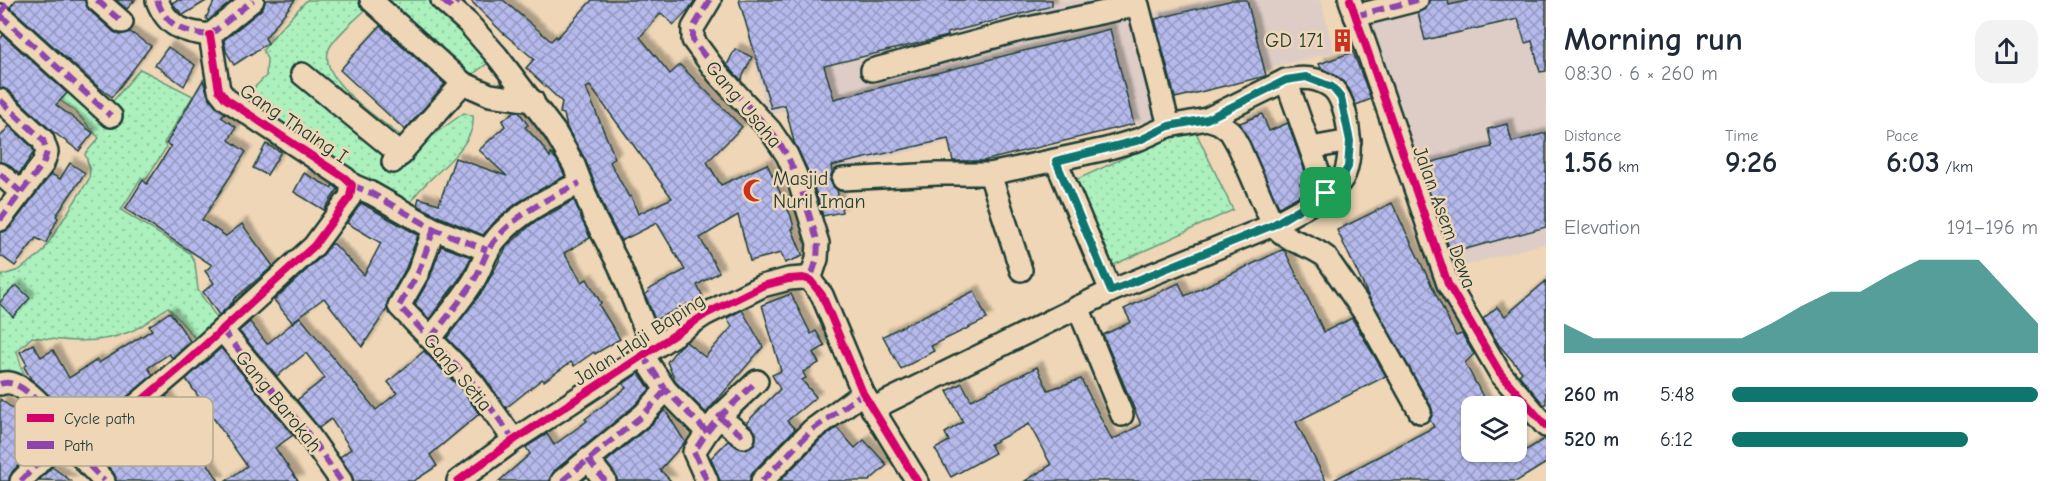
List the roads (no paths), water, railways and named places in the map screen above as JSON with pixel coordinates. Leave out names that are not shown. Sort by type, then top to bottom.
[{"type":"street","points":[[10,0],[0,15],[111,116]]},
{"type":"street","points":[[97,0],[122,22]]},
{"type":"street","points":[[157,0],[166,19],[173,25],[210,35],[247,2]]},
{"type":"street","points":[[371,0],[463,83],[490,95],[533,101]]},
{"type":"street","name":"Gang Usaha","points":[[710,0],[693,28],[693,40],[718,74],[770,130],[787,155],[799,182],[818,243],[817,259],[810,280]]},
{"type":"street","points":[[1353,8],[1417,0]]},
{"type":"street","points":[[872,70],[1024,29],[1147,1],[1169,126]]},
{"type":"street","points":[[451,2],[533,101],[574,165],[594,217],[619,265],[647,351],[666,390],[713,424],[744,437]]},
{"type":"street","name":"Jalan Asem Dewa","points":[[1353,8],[1448,284],[1500,373],[1546,426]]},
{"type":"street","name":"Gang Thaing I","points":[[210,35],[219,90],[226,99],[345,178],[352,185],[350,197],[314,246],[222,330]]},
{"type":"street","points":[[302,74],[397,158],[463,83]]},
{"type":"street","points":[[762,481],[812,430],[867,401],[1111,291],[1273,225],[1326,193],[1340,181],[1348,167],[1350,141],[1341,98],[1332,87],[1306,77],[1286,80],[1207,119],[1169,126],[1140,140],[1056,161],[990,174],[937,174],[843,179]]},
{"type":"street","points":[[1286,80],[1326,193]]},
{"type":"street","points":[[0,100],[43,140],[46,147],[46,158],[0,220]]},
{"type":"street","points":[[1207,119],[1219,123],[1230,131],[1273,225],[1290,239],[1326,257],[1366,315],[1420,412]]},
{"type":"street","points":[[1311,148],[1350,141]]},
{"type":"street","points":[[1056,161],[1111,291]]},
{"type":"street","points":[[0,174],[21,192]]},
{"type":"street","points":[[990,174],[1021,270]]},
{"type":"street","points":[[431,338],[473,281],[487,250],[508,227],[547,200],[580,183]]},
{"type":"street","points":[[352,185],[372,192],[434,229],[487,250]]},
{"type":"street","name":"Gang Setia","points":[[434,229],[418,273],[399,306],[473,383],[514,440]]},
{"type":"street","name":"Jalan Haji Baping","points":[[458,481],[514,440],[706,314],[762,286],[789,279],[810,280]]},
{"type":"street","points":[[810,280],[819,290],[825,302],[867,401],[917,481]]},
{"type":"street","points":[[1078,307],[1122,415]]},
{"type":"street","name":"Gang Barokah","points":[[145,397],[222,330],[306,431],[341,481]]},
{"type":"street","points":[[707,481],[694,452],[713,424],[757,381]]},
{"type":"street","points":[[0,384],[10,382],[25,390],[32,397]]},
{"type":"street","points":[[562,481],[643,415],[666,390]]},
{"type":"street","points":[[588,459],[605,481]]},
{"type":"street","points":[[21,481],[35,466]]},
{"type":"street","points":[[91,466],[104,481]]},
{"type":"place","name":"GD 171","points":[[1342,40]]},
{"type":"place","name":"Masjid Nuril Iman","points":[[755,190]]}]
